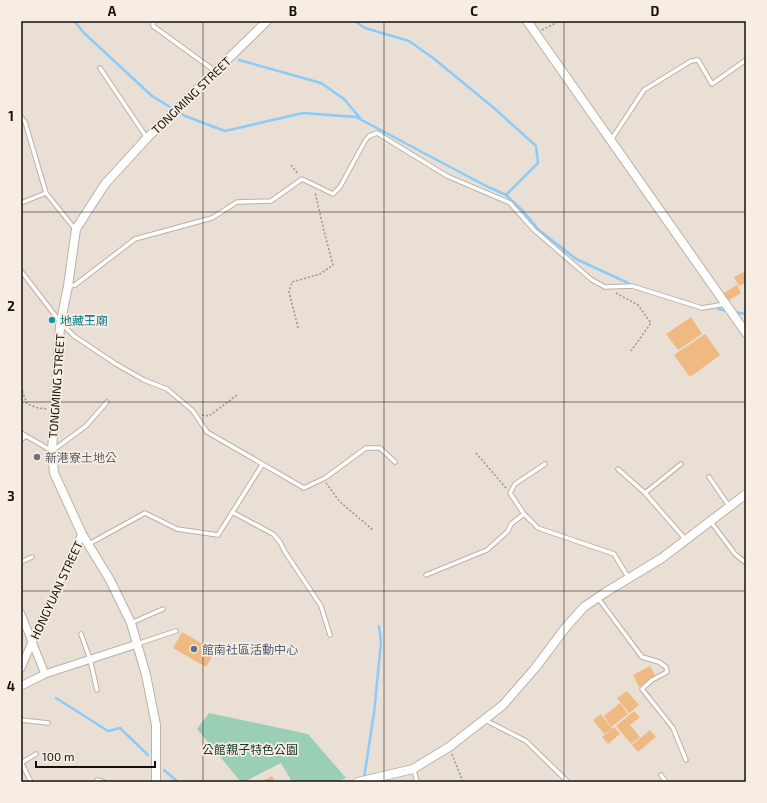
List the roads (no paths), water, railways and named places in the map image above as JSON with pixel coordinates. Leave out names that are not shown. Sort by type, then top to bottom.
[{"type":"street","name":"TONGMING STREET","points":[[156,782],[156,725],[146,674],[131,623],[110,580],[82,534],[54,473],[52,452],[61,323],[76,229],[105,184],[147,138],[267,21]]},
{"type":"street","points":[[527,21],[746,333]]},
{"type":"street","points":[[358,782],[414,769],[449,747],[503,705],[536,667],[566,627],[584,607],[662,558],[746,494]]},
{"type":"street","name":"HONGYUAN STREET","points":[[21,668],[82,534]]},
{"type":"street","points":[[21,614],[45,674]]},
{"type":"street","points":[[21,686],[45,674],[137,644]]},
{"type":"lane","points":[[153,21],[153,26],[215,71]]},
{"type":"lane","points":[[610,141],[644,90],[691,61],[698,60],[712,84],[746,60]]},
{"type":"lane","points":[[100,68],[147,138]]},
{"type":"lane","points":[[21,117],[25,122],[46,194],[76,229]]},
{"type":"lane","points":[[68,286],[75,285],[135,239],[212,218],[238,202],[271,201],[302,179],[333,194],[340,187],[365,141],[369,136],[377,133],[447,176],[510,203],[534,230],[592,280],[605,287],[632,286],[702,308],[726,304]]},
{"type":"lane","points":[[21,203],[46,194]]},
{"type":"lane","points":[[21,271],[61,323],[74,336],[116,364],[144,380],[167,389],[194,413],[207,432],[304,488],[323,479],[366,448],[380,448],[395,462]]},
{"type":"lane","points":[[21,433],[52,452],[86,426],[107,402]]},
{"type":"lane","points":[[21,440],[26,436]]},
{"type":"lane","points":[[545,464],[515,484],[510,493],[524,514],[538,528],[614,554],[629,578]]},
{"type":"lane","points":[[645,493],[681,464]]},
{"type":"lane","points":[[89,544],[145,513],[177,529],[218,535],[262,465]]},
{"type":"lane","points":[[618,470],[645,493],[686,540]]},
{"type":"lane","points":[[709,477],[729,506]]},
{"type":"lane","points":[[232,512],[273,534],[280,542],[321,606],[330,635]]},
{"type":"lane","points":[[426,575],[487,550],[508,531],[511,524],[524,514]]},
{"type":"lane","points":[[711,521],[735,554],[746,563]]},
{"type":"lane","points":[[21,562],[32,557]]},
{"type":"lane","points":[[598,598],[642,657],[659,662],[666,667],[667,672],[652,680],[642,689],[673,728],[686,760]]},
{"type":"lane","points":[[131,623],[163,609]]},
{"type":"lane","points":[[137,644],[176,631]]},
{"type":"lane","points":[[81,634],[90,659],[97,690]]},
{"type":"lane","points":[[21,720],[48,723]]},
{"type":"lane","points":[[484,720],[526,741],[568,782]]},
{"type":"lane","points":[[31,782],[21,763],[36,754]]},
{"type":"lane","points":[[414,769],[417,782]]},
{"type":"lane","points":[[661,775],[666,782]]},
{"type":"lane","points":[[96,782],[97,780],[104,782]]},
{"type":"waterway","points":[[74,21],[84,33],[152,96],[185,116],[225,131],[303,113],[356,117],[486,186],[506,195],[523,211],[539,230],[576,259],[628,283]]},
{"type":"waterway","points":[[355,21],[365,28],[409,41],[433,58],[494,108],[536,146],[538,163],[506,195]]},
{"type":"waterway","points":[[239,60],[321,83],[344,99],[360,118]]},
{"type":"waterway","points":[[718,309],[727,311]]},
{"type":"waterway","points":[[734,312],[746,314]]},
{"type":"waterway","points":[[364,778],[374,713],[381,642],[379,626]]},
{"type":"waterway","points":[[56,698],[108,731],[120,728],[148,755]]},
{"type":"waterway","points":[[164,770],[178,782]]},
{"type":"place","name":"地藏王廟","points":[[52,320]]},
{"type":"place","name":"新港寮土地公","points":[[37,457]]},
{"type":"place","name":"館南社區活動中心","points":[[194,649]]},
{"type":"park label","name":"公館親子特色公園","points":[[250,749]]}]
